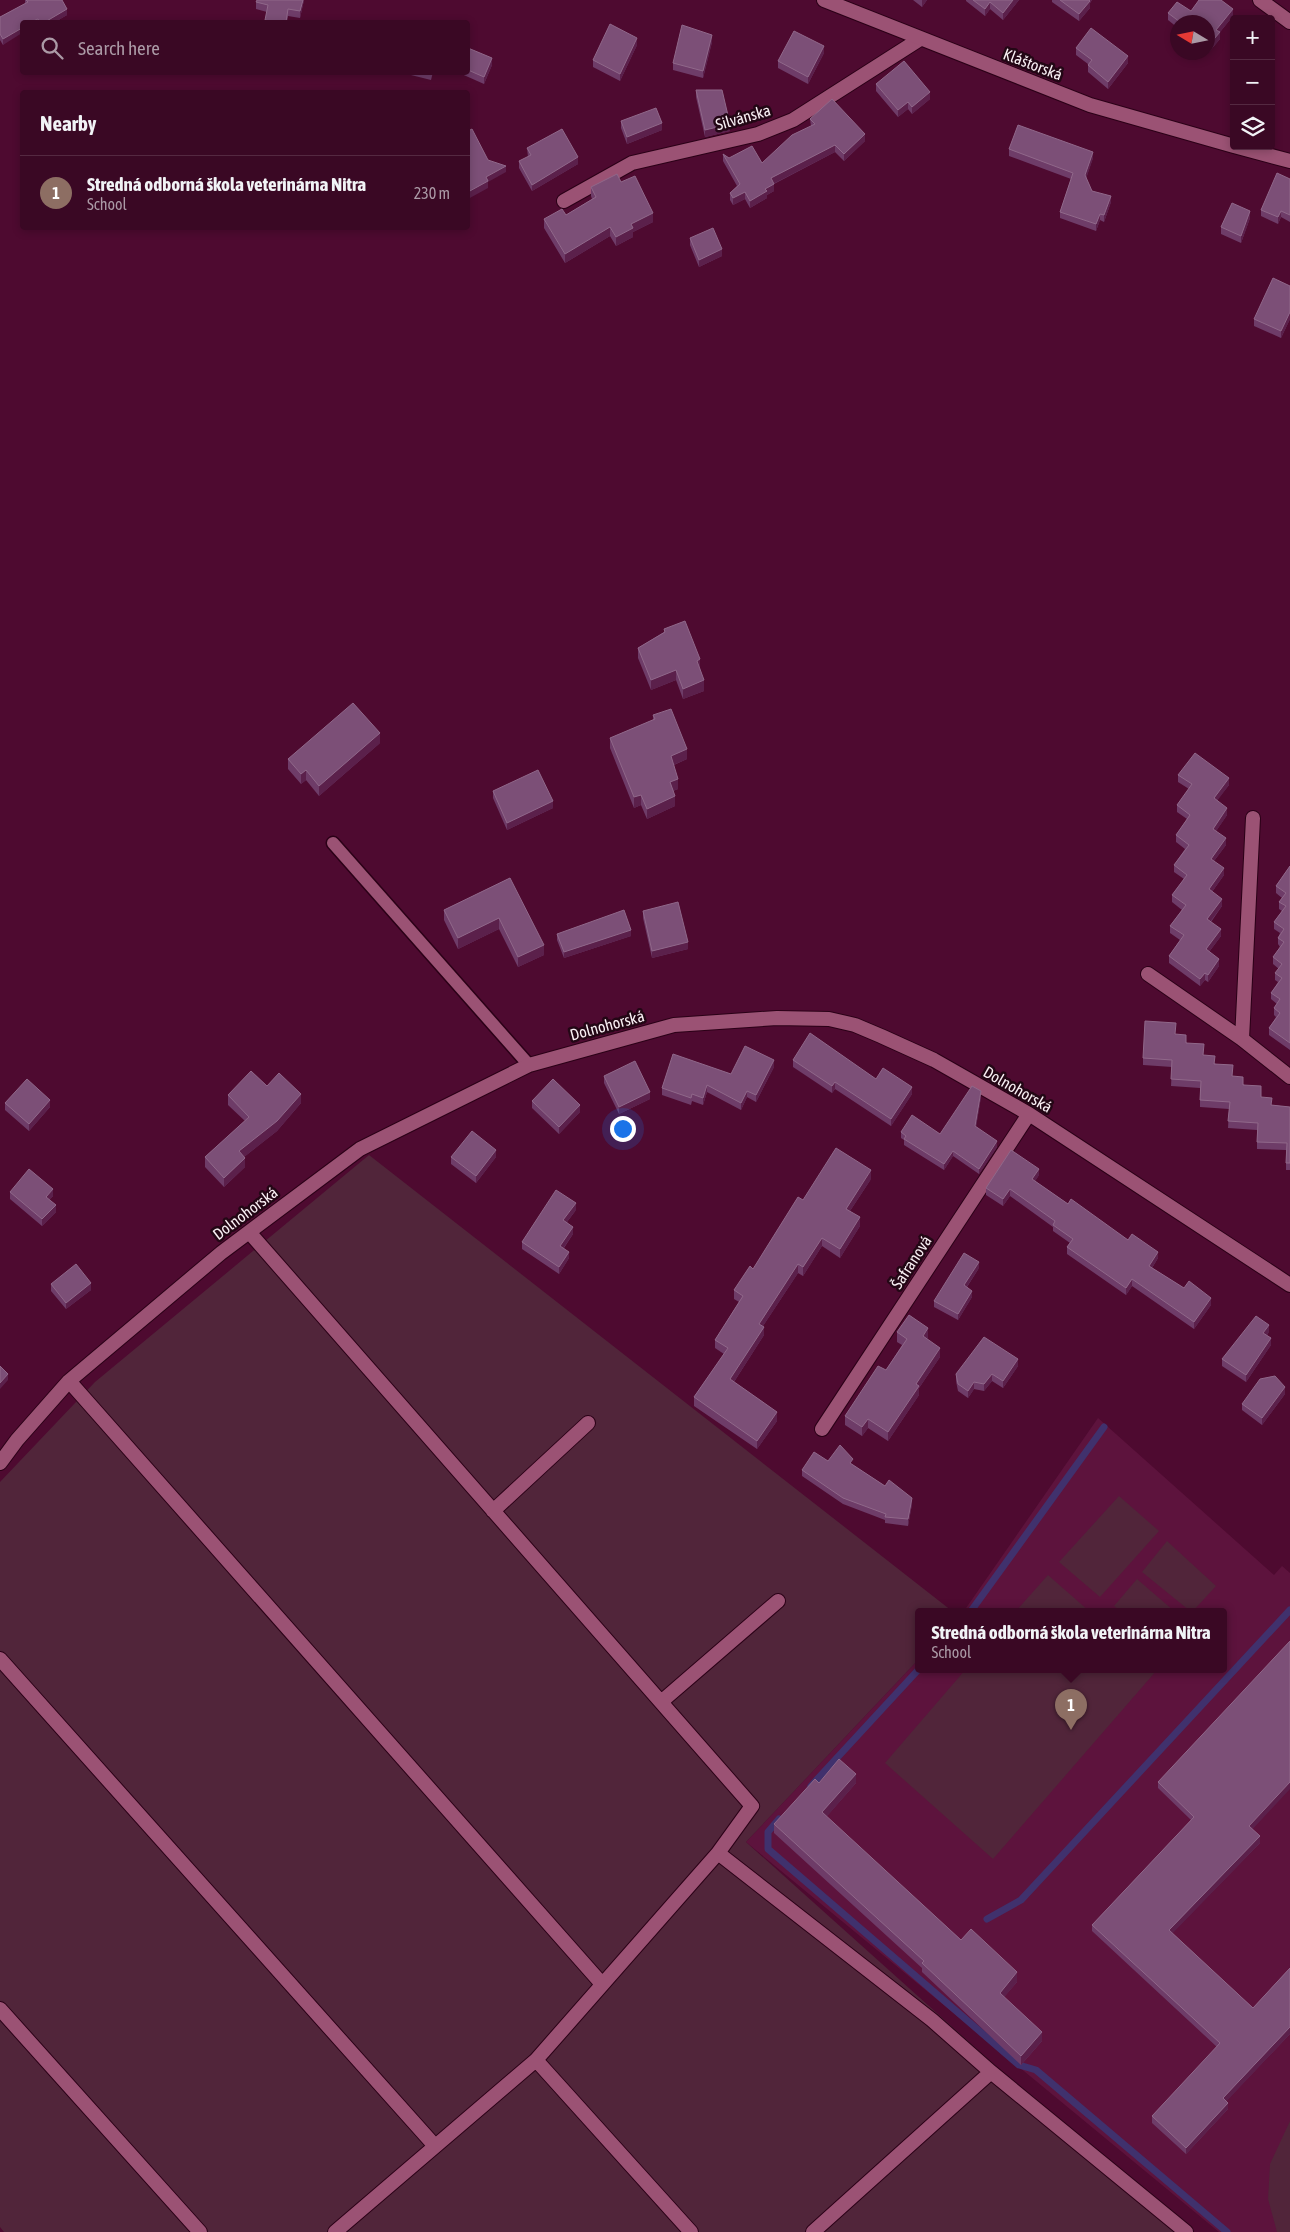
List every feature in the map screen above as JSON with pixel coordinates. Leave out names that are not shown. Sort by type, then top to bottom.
[{"type":"street","name":"Kláštorská","points":[[824,0],[1090,105],[1230,145]]},
{"type":"street","points":[[1260,0],[1290,22]]},
{"type":"street","name":"Silvánska","points":[[564,201],[632,163],[758,134],[793,120],[920,39]]},
{"type":"street","name":"Kláštorská","points":[[1249,150],[1290,161]]},
{"type":"street","points":[[1242,1039],[1253,818]]},
{"type":"street","points":[[1148,974],[1242,1039],[1290,1076]]},
{"type":"street","name":"Dolnohorská","points":[[0,1462],[69,1381],[221,1253],[360,1149],[529,1065],[674,1025],[778,1018],[829,1019],[855,1025],[934,1060],[1028,1114],[1290,1285]]},
{"type":"street","name":"Šafranová","points":[[822,1429],[1028,1114]]},
{"type":"street","points":[[249,1232],[752,1806],[718,1853],[536,2060],[335,2232]]},
{"type":"street","points":[[69,1381],[602,1984]]},
{"type":"street","points":[[493,1511],[588,1423]]},
{"type":"street","points":[[661,1702],[778,1601]]},
{"type":"street","points":[[0,1659],[435,2146]]},
{"type":"street","points":[[718,1853],[932,2020],[991,2072],[1186,2232]]},
{"type":"street","points":[[0,2009],[200,2232]]},
{"type":"street","points":[[536,2060],[691,2232]]},
{"type":"street","points":[[813,2232],[991,2072]]},
{"type":"lane","points":[[333,843],[529,1065]]},
{"type":"shaded area","points":[[369,1155],[948,1608],[915,1608],[915,1663],[746,1842],[1181,2232],[4,2232],[0,2227],[0,1482],[95,1382]]},
{"type":"shaded area","points":[[1098,1418],[1274,1575],[1282,1566],[1290,1573],[1290,2232],[1219,2232],[746,1842],[915,1663],[915,1673],[1227,1673],[1227,1608],[966,1608]]},
{"type":"shaded area","points":[[1119,1496],[1159,1531],[1100,1597],[1059,1562]]},
{"type":"shaded area","points":[[1167,1541],[1216,1586],[1196,1608],[1186,1608],[1142,1572]]},
{"type":"shaded area","points":[[1048,1575],[1086,1608],[1019,1608]]},
{"type":"shaded area","points":[[1137,1579],[1171,1608],[1116,1608],[1114,1606]]},
{"type":"shaded area","points":[[963,1673],[1154,1673],[993,1859],[885,1763]]},
{"type":"shaded area","points":[[1290,2121],[1290,2232],[1277,2232],[1268,2199],[1270,2164]]},
{"type":"building","points":[[26,0],[62,0],[67,9],[48,20],[20,20],[20,29],[3,39],[0,34],[0,17],[28,2]]},
{"type":"building","points":[[257,0],[303,0],[300,11],[288,9],[286,20],[265,20],[268,5],[256,2]]},
{"type":"building","points":[[973,0],[1013,0],[1003,13],[990,2],[985,9]]},
{"type":"building","points":[[1060,0],[1089,0],[1090,1],[1079,14]]},
{"type":"building","points":[[1199,0],[1221,0],[1233,9],[1216,30],[1220,32],[1215,38],[1215,15],[1171,15],[1168,13],[1177,2],[1191,11]]},
{"type":"building","points":[[610,24],[637,38],[620,74],[593,60]]},
{"type":"building","points":[[682,25],[712,35],[703,71],[673,63]]},
{"type":"building","points":[[1091,28],[1128,56],[1108,82],[1088,65],[1092,60],[1076,48]]},
{"type":"building","points":[[794,31],[824,46],[808,77],[778,61]]},
{"type":"building","points":[[470,49],[492,58],[484,77],[470,71]]},
{"type":"building","points":[[904,61],[930,92],[912,107],[908,102],[898,110],[876,84]]},
{"type":"building","points":[[696,90],[722,90],[730,124],[705,130]]},
{"type":"building","points":[[832,99],[865,134],[844,154],[835,145],[771,178],[774,184],[765,189],[767,191],[750,201],[745,192],[733,198],[730,193],[740,184],[723,154],[729,158],[752,146],[762,163],[792,135],[815,124],[810,119]]},
{"type":"building","points":[[656,108],[662,123],[627,137],[621,121]]},
{"type":"building","points":[[1018,125],[1093,152],[1085,175],[1092,191],[1111,196],[1104,215],[1100,214],[1096,224],[1060,212],[1073,173],[1009,149]]},
{"type":"building","points":[[472,129],[488,160],[506,166],[486,177],[488,181],[470,191],[470,130]]},
{"type":"building","points":[[562,129],[578,157],[532,185],[519,161],[531,155],[527,148]]},
{"type":"building","points":[[1277,173],[1290,179],[1290,215],[1281,211],[1278,217],[1261,210]]},
{"type":"building","points":[[617,174],[621,182],[635,176],[653,213],[631,224],[633,228],[616,237],[610,227],[565,254],[544,219],[562,209],[566,215],[596,197],[591,187]]},
{"type":"building","points":[[1232,203],[1250,211],[1241,236],[1221,227]]},
{"type":"building","points":[[713,228],[722,249],[699,260],[690,238]]},
{"type":"building","points":[[1273,278],[1290,286],[1290,312],[1281,331],[1254,319]]},
{"type":"building","points":[[685,621],[700,659],[697,661],[704,680],[683,689],[676,670],[651,680],[638,648],[665,632],[664,629]]},
{"type":"building","points":[[353,703],[380,733],[319,786],[306,770],[301,774],[288,759]]},
{"type":"building","points":[[671,709],[687,749],[671,756],[678,779],[670,782],[675,796],[647,809],[641,795],[634,797],[610,738],[655,719],[653,715]]},
{"type":"building","points":[[1195,753],[1229,778],[1214,798],[1227,808],[1213,829],[1226,838],[1211,859],[1224,868],[1209,889],[1222,899],[1207,919],[1221,929],[1206,949],[1219,959],[1208,975],[1205,973],[1200,979],[1169,956],[1184,935],[1170,926],[1186,905],[1172,895],[1187,875],[1174,865],[1189,845],[1176,835],[1190,815],[1177,805],[1192,784],[1178,775]]},
{"type":"building","points":[[538,770],[553,801],[507,823],[493,791]]},
{"type":"building","points":[[1290,866],[1290,1043],[1269,1028],[1280,1013],[1274,1008],[1280,999],[1271,993],[1282,978],[1275,973],[1282,964],[1273,957],[1284,942],[1278,938],[1284,929],[1274,922],[1286,906],[1279,902],[1286,893],[1276,886]]},
{"type":"building","points":[[510,878],[544,945],[518,957],[499,918],[458,938],[444,910]]},
{"type":"building","points":[[678,902],[688,942],[652,951],[643,911]]},
{"type":"building","points":[[624,910],[631,930],[564,952],[557,934]]},
{"type":"building","points":[[1145,1021],[1176,1023],[1175,1034],[1186,1035],[1186,1043],[1204,1044],[1203,1055],[1215,1056],[1214,1064],[1233,1065],[1232,1076],[1243,1077],[1243,1085],[1261,1086],[1261,1097],[1272,1098],[1271,1105],[1290,1107],[1290,1163],[1286,1163],[1287,1143],[1257,1142],[1258,1123],[1228,1121],[1230,1102],[1200,1100],[1201,1081],[1171,1079],[1172,1060],[1143,1058]]},
{"type":"building","points":[[810,1033],[876,1079],[883,1068],[912,1087],[891,1119],[835,1082],[832,1086],[793,1060]]},
{"type":"building","points":[[745,1046],[774,1060],[756,1095],[747,1091],[741,1103],[707,1085],[703,1098],[692,1094],[691,1098],[662,1088],[673,1054],[731,1074]]},
{"type":"building","points":[[635,1061],[650,1092],[619,1107],[604,1076]]},
{"type":"building","points":[[251,1071],[267,1086],[279,1073],[301,1094],[277,1121],[239,1151],[245,1158],[224,1178],[205,1157],[249,1117],[228,1095]]},
{"type":"building","points":[[27,1079],[50,1100],[29,1124],[5,1103]]},
{"type":"building","points":[[553,1079],[580,1105],[559,1127],[532,1101]]},
{"type":"building","points":[[972,1086],[981,1091],[975,1126],[997,1141],[979,1169],[953,1151],[944,1164],[904,1139],[906,1136],[901,1132],[912,1115],[940,1134]]},
{"type":"building","points":[[472,1131],[496,1150],[476,1176],[451,1157]]},
{"type":"building","points":[[836,1148],[871,1170],[846,1209],[860,1217],[840,1249],[822,1238],[803,1267],[798,1264],[759,1324],[764,1327],[730,1379],[777,1412],[757,1441],[694,1397],[728,1348],[715,1340],[743,1296],[734,1290],[750,1266],[753,1269],[798,1197],[803,1200]]},
{"type":"building","points":[[1011,1150],[1039,1169],[1032,1179],[1068,1204],[1071,1199],[1128,1240],[1132,1234],[1158,1252],[1149,1266],[1184,1288],[1189,1281],[1211,1298],[1194,1322],[1132,1279],[1126,1288],[1067,1247],[1073,1239],[1053,1225],[1055,1221],[1010,1189],[1003,1199],[986,1188]]},
{"type":"building","points":[[29,1169],[53,1189],[46,1197],[56,1205],[42,1219],[10,1192]]},
{"type":"building","points":[[556,1190],[576,1203],[563,1220],[573,1227],[560,1246],[569,1252],[559,1267],[522,1242]]},
{"type":"building","points":[[964,1253],[979,1262],[964,1285],[972,1291],[958,1314],[934,1301]]},
{"type":"building","points":[[76,1264],[91,1283],[66,1303],[51,1284]]},
{"type":"building","points":[[909,1315],[928,1328],[923,1336],[940,1348],[916,1384],[919,1386],[888,1432],[868,1419],[862,1427],[845,1416],[878,1366],[886,1370],[907,1339],[897,1332]]},
{"type":"building","points":[[1256,1316],[1269,1325],[1263,1333],[1271,1338],[1246,1375],[1222,1359]]},
{"type":"building","points":[[984,1337],[1018,1359],[1003,1381],[992,1374],[984,1384],[974,1382],[968,1391],[958,1384],[956,1374]]},
{"type":"building","points":[[0,1366],[8,1374],[0,1383]]},
{"type":"building","points":[[1275,1376],[1285,1387],[1262,1418],[1242,1404],[1260,1379]]},
{"type":"building","points":[[840,1445],[853,1459],[850,1463],[885,1486],[889,1480],[912,1498],[908,1519],[885,1517],[886,1514],[843,1498],[802,1470],[814,1452],[828,1461]]},
{"type":"building","points":[[1290,1641],[1290,1782],[1249,1826],[1260,1836],[1169,1930],[1253,2008],[1290,1968],[1290,2027],[1223,2098],[1228,2103],[1186,2148],[1152,2116],[1220,2043],[1092,1925],[1194,1817],[1158,1782]]},
{"type":"building","points":[[839,1759],[856,1774],[822,1812],[961,1940],[971,1929],[1017,1972],[1000,1993],[1042,2032],[1021,2056],[922,1963],[924,1961],[774,1824],[815,1779],[819,1783]]},
{"type":"waterway","points":[[973,1608],[1104,1427]]},
{"type":"waterway","points":[[987,1919],[1021,1900],[1290,1610]]},
{"type":"waterway","points":[[811,1786],[915,1673]]},
{"type":"waterway","points":[[779,1819],[768,1832],[768,1849],[1019,2065],[1036,2070],[1227,2232]]},
{"type":"place","name":"Stredná odborná škola veterinárna Nitra","points":[[1071,1730]]}]
